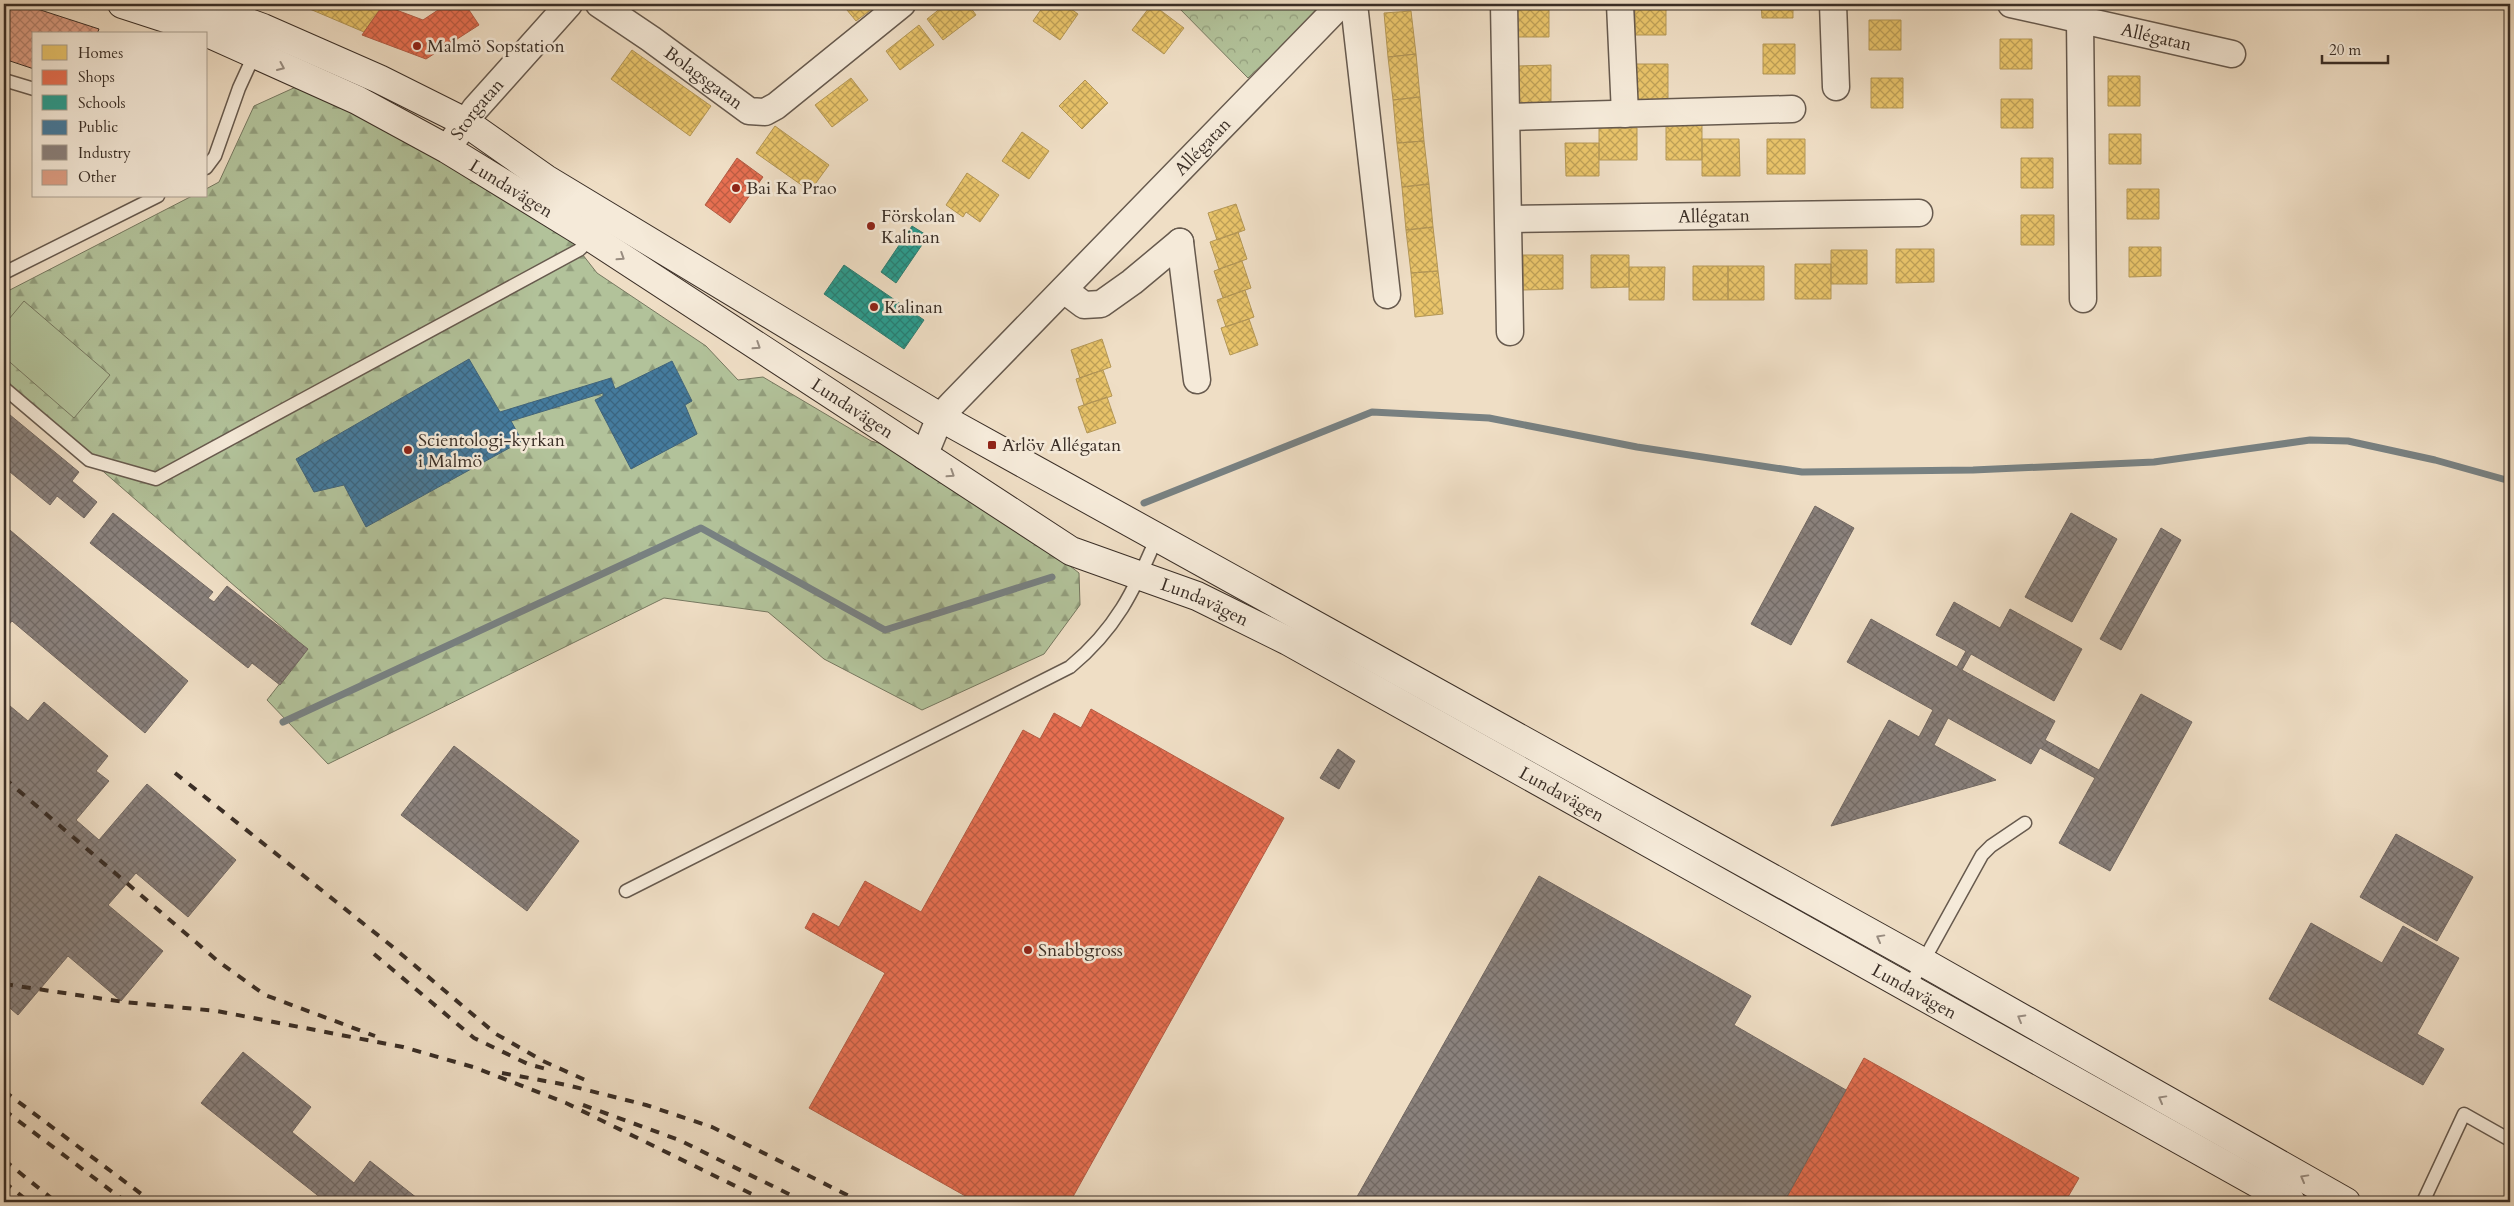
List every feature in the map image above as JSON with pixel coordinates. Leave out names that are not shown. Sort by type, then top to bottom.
[{"type":"main road","name":"Lundavägen","points":[[122,4],[205,32]]},
{"type":"main road","name":"Lundavägen","points":[[198,4],[264,28],[379,78],[465,122],[554,184],[940,417],[1923,962],[2346,1202]]},
{"type":"main road","name":"Lundavägen","points":[[208,33],[357,100],[447,149],[592,238],[1071,551],[1197,596],[1288,641],[2291,1202]]},
{"type":"street","name":"Storgatan","points":[[447,149],[465,122],[569,4]]},
{"type":"street","name":"Bolagsgatan","points":[[599,4],[651,38],[748,111],[765,112],[776,106],[902,4]]},
{"type":"street","name":"Allégatan","points":[[924,456],[940,417],[1342,4]]},
{"type":"street","points":[[1354,4],[1386,295]]},
{"type":"street","points":[[1504,4],[1508,117],[1510,332]]},
{"type":"street","points":[[1620,4],[1625,114]]},
{"type":"street","points":[[1833,4],[1836,87]]},
{"type":"street","name":"Allégatan","points":[[2011,4],[2080,18],[2232,54]]},
{"type":"street","points":[[2080,18],[2082,299]]},
{"type":"street","points":[[1508,117],[1792,109]]},
{"type":"street","name":"Allégatan","points":[[1509,219],[1919,213]]},
{"type":"street","points":[[1064,290],[1084,305],[1101,304],[1132,282],[1180,242],[1197,380]]},
{"type":"lane","points":[[208,165],[215,156],[239,88],[255,56],[264,28]]},
{"type":"lane","points":[[4,80],[32,88]]},
{"type":"lane","points":[[4,273],[154,198]]},
{"type":"lane","points":[[4,388],[89,460],[156,479],[579,250],[592,238]]},
{"type":"lane","points":[[626,891],[1070,667],[1108,631],[1140,576],[1157,538]]},
{"type":"lane","points":[[1908,989],[1982,855],[1991,846],[2024,823]]},
{"type":"lane","points":[[2423,1202],[2464,1114],[2510,1140]]},
{"type":"green space","points":[[1175,4],[1326,4],[1248,78]]},
{"type":"green space","points":[[298,86],[357,108],[561,227],[597,273],[706,346],[738,380],[763,377],[871,441],[900,449],[1034,538],[1079,573],[1080,605],[1044,654],[922,710],[824,659],[768,612],[664,598],[328,764],[267,700],[307,649],[4,385],[4,293],[188,198],[208,198],[208,188],[219,182],[254,106]]},
{"type":"green space","points":[[24,301],[110,375],[74,418],[4,357],[4,325]]},
{"type":"building: Homes","points":[[298,4],[384,4],[364,32]]},
{"type":"building: Homes","points":[[842,4],[875,4],[876,6],[856,21]]},
{"type":"building: Homes","points":[[946,4],[968,4],[976,15],[943,40],[927,19]]},
{"type":"building: Homes","points":[[1045,4],[1064,4],[1078,14],[1060,40],[1033,21]]},
{"type":"building: Homes","points":[[1152,4],[1184,28],[1164,54],[1132,30]]},
{"type":"building: Homes","points":[[1517,4],[1549,4],[1549,37],[1517,37]]},
{"type":"building: Homes","points":[[1635,4],[1666,4],[1666,35],[1635,35]]},
{"type":"building: Homes","points":[[1761,4],[1793,4],[1793,18],[1762,18]]},
{"type":"building: Homes","points":[[2311,4],[2338,4],[2312,9]]},
{"type":"building: Homes","points":[[1411,11],[1416,54],[1388,57],[1384,13]]},
{"type":"building: Homes","points":[[1869,20],[1901,20],[1901,50],[1869,50]]},
{"type":"building: Homes","points":[[919,25],[934,45],[900,70],[886,51]]},
{"type":"building: Homes","points":[[2000,39],[2032,39],[2032,69],[2000,69]]},
{"type":"building: Homes","points":[[1763,44],[1795,44],[1795,74],[1763,74]]},
{"type":"building: Homes","points":[[632,50],[711,106],[690,136],[611,79]]},
{"type":"building: Homes","points":[[1416,54],[1420,97],[1393,100],[1388,57]]},
{"type":"building: Homes","points":[[1635,64],[1668,64],[1668,102],[1635,102]]},
{"type":"building: Homes","points":[[1551,65],[1551,104],[1518,104],[1518,66]]},
{"type":"building: Homes","points":[[2108,76],[2140,76],[2140,106],[2108,106]]},
{"type":"building: Homes","points":[[851,78],[868,100],[832,127],[815,105]]},
{"type":"building: Homes","points":[[1871,78],[1903,78],[1903,108],[1871,108]]},
{"type":"building: Homes","points":[[1085,80],[1108,103],[1082,129],[1059,106]]},
{"type":"building: Homes","points":[[1420,97],[1424,141],[1397,143],[1393,100]]},
{"type":"building: Homes","points":[[2001,99],[2033,99],[2033,128],[2001,128]]},
{"type":"building: Homes","points":[[1666,125],[1702,125],[1702,160],[1666,160]]},
{"type":"building: Homes","points":[[775,126],[829,165],[810,191],[756,153]]},
{"type":"building: Homes","points":[[1599,128],[1637,128],[1637,160],[1599,160]]},
{"type":"building: Homes","points":[[1022,132],[1049,151],[1029,179],[1002,161]]},
{"type":"building: Homes","points":[[2109,134],[2141,134],[2141,164],[2109,164]]},
{"type":"building: Homes","points":[[1702,139],[1739,139],[1740,176],[1702,176]]},
{"type":"building: Homes","points":[[1767,139],[1805,139],[1805,174],[1767,174]]},
{"type":"building: Homes","points":[[1424,141],[1429,184],[1402,187],[1397,143]]},
{"type":"building: Homes","points":[[1565,143],[1599,143],[1599,176],[1566,176]]},
{"type":"building: Homes","points":[[2021,158],[2053,158],[2053,188],[2021,188]]},
{"type":"building: Homes","points":[[967,173],[999,195],[980,222],[966,212],[963,217],[946,205]]},
{"type":"building: Homes","points":[[1429,184],[1433,227],[1406,230],[1402,187]]},
{"type":"building: Homes","points":[[2127,189],[2159,189],[2159,219],[2127,219]]},
{"type":"building: Homes","points":[[1236,204],[1245,230],[1217,240],[1208,213]]},
{"type":"building: Homes","points":[[2021,215],[2054,215],[2054,245],[2021,245]]},
{"type":"building: Homes","points":[[1433,227],[1438,271],[1411,273],[1406,230]]},
{"type":"building: Homes","points":[[1238,232],[1247,259],[1219,269],[1210,242]]},
{"type":"building: Homes","points":[[2129,247],[2161,247],[2161,276],[2129,277]]},
{"type":"building: Homes","points":[[1896,249],[1934,249],[1934,282],[1896,283]]},
{"type":"building: Homes","points":[[1831,250],[1867,250],[1867,284],[1831,284]]},
{"type":"building: Homes","points":[[1523,255],[1563,255],[1563,289],[1523,290]]},
{"type":"building: Homes","points":[[1591,255],[1629,255],[1629,287],[1591,288]]},
{"type":"building: Homes","points":[[1242,261],[1251,288],[1223,298],[1214,271]]},
{"type":"building: Homes","points":[[1795,264],[1831,264],[1831,299],[1795,299]]},
{"type":"building: Homes","points":[[1693,266],[1728,266],[1728,300],[1693,300]]},
{"type":"building: Homes","points":[[1728,266],[1764,266],[1764,300],[1728,300]]},
{"type":"building: Homes","points":[[1629,267],[1665,267],[1664,300],[1629,300]]},
{"type":"building: Homes","points":[[1438,271],[1443,314],[1415,317],[1411,273]]},
{"type":"building: Homes","points":[[1245,290],[1254,317],[1226,327],[1217,300]]},
{"type":"building: Homes","points":[[1249,319],[1258,345],[1230,355],[1221,328]]},
{"type":"building: Homes","points":[[1102,339],[1111,367],[1080,378],[1071,350]]},
{"type":"building: Homes","points":[[1103,370],[1112,396],[1084,405],[1076,379]]},
{"type":"building: Homes","points":[[1107,397],[1116,423],[1087,433],[1078,407]]},
{"type":"building: Shops","points":[[447,4],[465,4],[479,25],[426,59],[362,35],[383,5],[423,20]]},
{"type":"building: Shops","points":[[737,158],[763,177],[730,223],[705,205]]},
{"type":"building: Shops","name":"Snabbgross","points":[[1091,709],[1284,818],[1070,1202],[976,1202],[809,1108],[885,973],[805,928],[813,913],[839,927],[865,881],[921,912],[1023,730],[1040,739],[1054,713],[1081,728]]},
{"type":"building: Shops","points":[[1864,1058],[2079,1178],[2065,1202],[1784,1202]]},
{"type":"building: Schools","points":[[912,226],[928,236],[896,283],[881,272]]},
{"type":"building: Schools","name":"Kalinan","points":[[844,265],[924,320],[904,349],[824,294]]},
{"type":"building: Public","name":"Scientologi-kyrkan i Malmö","points":[[469,359],[500,412],[611,378],[615,389],[672,361],[692,401],[685,405],[697,434],[631,469],[595,400],[603,396],[603,393],[511,421],[522,441],[366,527],[344,485],[314,492],[296,459]]},
{"type":"building: Industry","points":[[4,410],[79,472],[72,481],[97,502],[84,518],[57,496],[50,505],[4,467]]},
{"type":"building: Industry","points":[[1815,506],[1854,528],[1791,645],[1751,624]]},
{"type":"building: Industry","points":[[113,513],[213,592],[208,598],[214,602],[227,586],[308,649],[280,685],[252,663],[248,668],[90,543]]},
{"type":"building: Industry","points":[[2071,513],[2117,539],[2072,622],[2025,597]]},
{"type":"building: Industry","points":[[4,525],[188,681],[145,733],[12,621],[4,630]]},
{"type":"building: Industry","points":[[2161,528],[2181,540],[2121,650],[2100,639]]},
{"type":"building: Industry","points":[[1954,602],[2000,628],[2010,609],[2082,649],[2054,701],[1971,654],[1962,670],[2055,721],[2045,740],[2099,770],[2141,694],[2192,722],[2110,871],[2059,843],[2095,778],[2040,748],[2031,764],[1948,718],[1934,745],[1996,780],[1831,826],[1889,720],[1919,737],[1933,710],[1847,662],[1871,619],[1957,667],[1966,651],[1936,635]]},
{"type":"building: Industry","points":[[4,701],[28,721],[44,702],[108,756],[96,771],[109,781],[76,820],[99,840],[147,784],[236,860],[188,917],[136,873],[108,905],[163,951],[121,1001],[68,956],[18,1015],[4,1003]]},
{"type":"building: Industry","points":[[454,746],[579,841],[527,911],[401,815]]},
{"type":"building: Industry","points":[[1338,749],[1355,761],[1339,789],[1320,778]]},
{"type":"building: Industry","points":[[2396,834],[2473,877],[2437,941],[2360,897]]},
{"type":"building: Industry","points":[[1539,876],[1751,996],[1734,1025],[1846,1090],[1784,1202],[1354,1202]]},
{"type":"building: Industry","points":[[2311,923],[2382,963],[2403,926],[2459,958],[2417,1034],[2444,1049],[2423,1085],[2269,999]]},
{"type":"building: Industry","points":[[243,1052],[311,1107],[292,1132],[354,1183],[370,1161],[422,1202],[326,1202],[201,1103]]},
{"type":"building: Other","points":[[4,4],[22,4],[99,29],[98,32],[32,32],[32,68],[4,59]]},
{"type":"waterway","points":[[1144,503],[1372,412],[1489,418],[1637,447],[1802,472],[1973,470],[2154,462],[2310,440],[2348,441],[2435,460],[2510,481]]},
{"type":"waterway","points":[[283,722],[701,528],[885,630],[1052,577]]},
{"type":"railway","points":[[175,773],[394,948],[496,1034],[543,1061],[592,1083]]},
{"type":"railway","points":[[4,778],[219,962],[265,995],[375,1036]]},
{"type":"railway","points":[[374,954],[474,1038],[528,1064],[550,1070]]},
{"type":"railway","points":[[4,984],[124,1002],[217,1011],[403,1047],[473,1067],[566,1103],[768,1202]]},
{"type":"railway","points":[[502,1073],[567,1085],[646,1105],[712,1127],[861,1202]]},
{"type":"railway","points":[[4,1091],[152,1202]]},
{"type":"railway","points":[[583,1105],[679,1140],[805,1202]]},
{"type":"railway","points":[[4,1110],[126,1202]]},
{"type":"railway","points":[[4,1160],[56,1202]]},
{"type":"railway","points":[[4,1182],[29,1202]]},
{"type":"place","name":"Malmö Sopstation","points":[[417,46]]},
{"type":"place","name":"Bai Ka Prao","points":[[736,188]]},
{"type":"place","name":"Förskolan Kalinan","points":[[871,226]]},
{"type":"place","name":"Kalinan","points":[[874,307]]},
{"type":"place","name":"Arlöv Allégatan","points":[[992,445]]},
{"type":"place","name":"Scientologi-kyrkan i Malmö","points":[[408,450]]},
{"type":"place","name":"Snabbgross","points":[[1028,950]]}]
